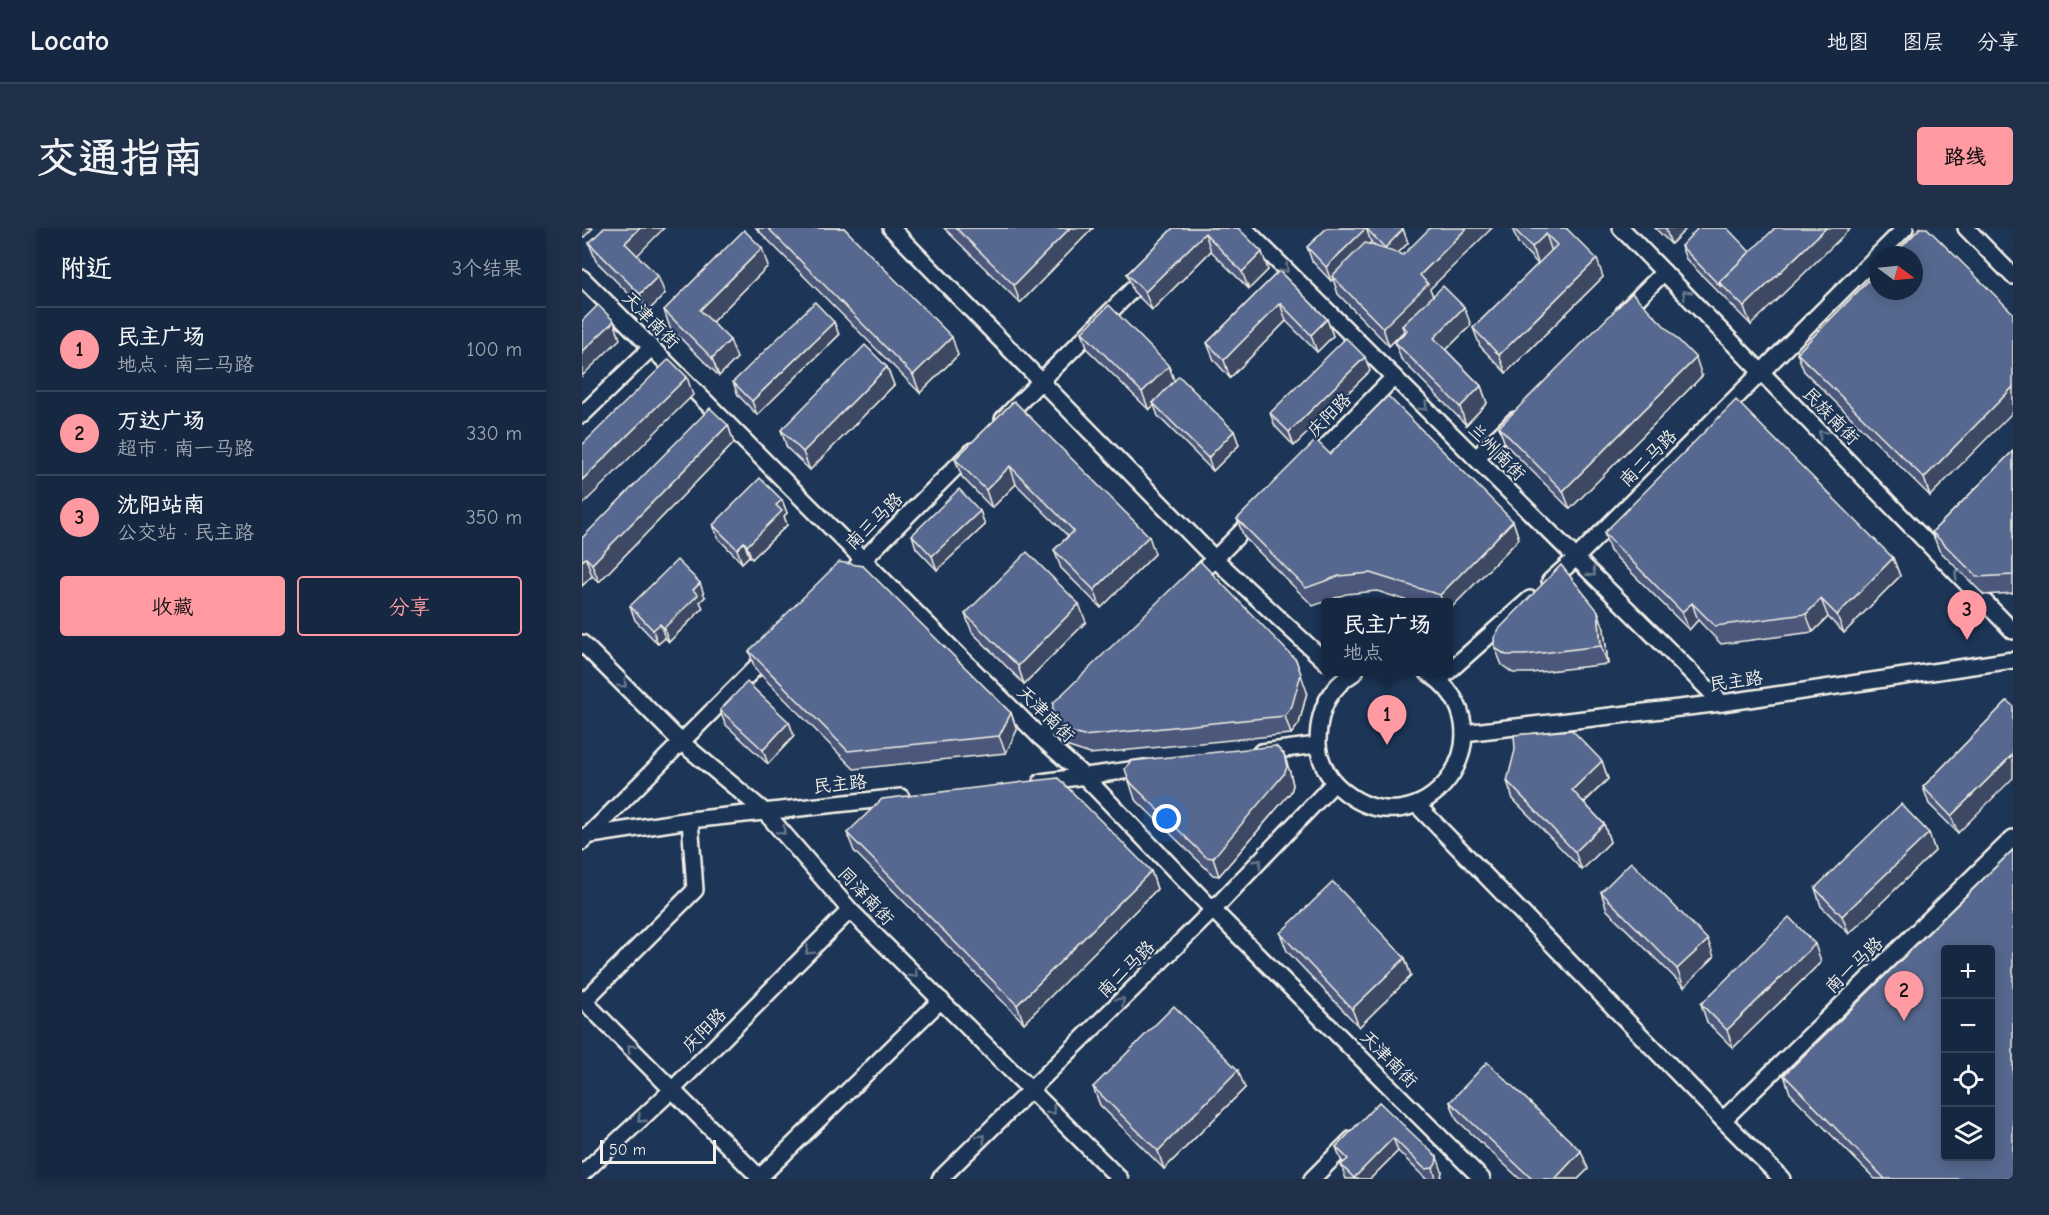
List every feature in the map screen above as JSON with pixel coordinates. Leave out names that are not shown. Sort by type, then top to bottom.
[{"type":"street","points":[[891,228],[1215,559],[1321,657]]},
{"type":"street","name":"兰州南街","points":[[1244,228],[1722,702]]},
{"type":"street","name":"民族南街","points":[[1621,228],[2013,631]]},
{"type":"street","name":"南二马路","points":[[1887,246],[1905,228]]},
{"type":"street","points":[[1966,228],[2013,276]]},
{"type":"street","name":"南二马路","points":[[1453,659],[1576,558],[1869,264]]},
{"type":"street","name":"南三马路","points":[[847,576],[1153,268]]},
{"type":"street","points":[[1615,321],[1664,272]]},
{"type":"street","name":"天津南街","points":[[582,278],[1040,737],[1085,777],[1393,1098],[1482,1179]]},
{"type":"street","points":[[582,415],[651,348]]},
{"type":"street","name":"庆阳路","points":[[1296,477],[1394,377]]},
{"type":"street","points":[[1476,458],[1525,410]]},
{"type":"street","points":[[1182,593],[1264,510]]},
{"type":"street","name":"同泽南街","points":[[582,643],[681,742],[765,812],[850,910],[1120,1179]]},
{"type":"street","points":[[584,838],[780,643]]},
{"type":"street","name":"民主路","points":[[1464,733],[1722,702],[2013,660]]},
{"type":"street","points":[[1344,676],[1324,705],[1319,720],[1317,745],[1323,765],[1334,783],[1351,798],[1372,807],[1395,809],[1417,805],[1437,793],[1452,776],[1462,755],[1464,733],[1461,713],[1452,695],[1433,676]]},
{"type":"street","points":[[1040,737],[1082,695]]},
{"type":"street","points":[[1248,754],[1317,745]]},
{"type":"street","points":[[1026,783],[1155,767]]},
{"type":"street","name":"南二马路","points":[[940,1179],[1213,910],[1334,783]]},
{"type":"street","name":"民主路","points":[[584,838],[690,820],[919,795]]},
{"type":"street","points":[[1417,805],[1782,1179]]},
{"type":"street","points":[[690,820],[695,890],[583,1000],[759,1178],[941,1000]]},
{"type":"street","name":"南一马路","points":[[1723,1120],[2013,838]]},
{"type":"street","name":"庆阳路","points":[[582,1174],[672,1090],[850,910]]},
{"type":"street","points":[[1312,1179],[1366,1125]]},
{"type":"building","points":[[604,228],[640,228],[625,243],[658,276],[640,294],[589,243]]},
{"type":"building","points":[[768,228],[844,228],[952,337],[913,375]]},
{"type":"building","points":[[956,228],[1070,228],[1014,285]]},
{"type":"building","points":[[1173,228],[1238,228],[1262,252],[1242,272],[1205,233],[1145,292],[1127,274]]},
{"type":"building","points":[[1327,228],[1366,228],[1326,267],[1307,247]]},
{"type":"building","points":[[1366,228],[1402,228],[1403,229],[1385,248]]},
{"type":"building","points":[[1430,228],[1467,228],[1420,275],[1428,284],[1383,328],[1332,276],[1365,243],[1403,255]]},
{"type":"building","points":[[1513,228],[1566,228],[1597,259],[1499,355],[1473,328],[1557,245],[1546,234],[1532,247]]},
{"type":"building","points":[[1698,228],[1727,228],[1750,252],[1719,282],[1721,287],[1681,246]]},
{"type":"building","points":[[1775,228],[1826,228],[1744,307],[1719,282]]},
{"type":"building","points":[[1920,228],[1927,228],[2013,313],[2013,387],[1924,478],[1797,353],[1869,280],[1869,300],[1923,300],[1923,246],[1903,246]]},
{"type":"building","points":[[744,230],[762,248],[700,310],[730,340],[712,358],[664,310]]},
{"type":"building","points":[[1279,271],[1327,319],[1311,335],[1280,303],[1224,360],[1207,343]]},
{"type":"building","points":[[1443,286],[1464,307],[1434,338],[1481,386],[1460,407],[1395,342],[1407,330],[1402,326]]},
{"type":"building","points":[[1632,293],[1696,358],[1563,491],[1499,427]]},
{"type":"building","points":[[815,302],[834,322],[752,401],[733,382]]},
{"type":"building","points":[[598,305],[614,321],[582,352],[582,321]]},
{"type":"building","points":[[1109,305],[1169,366],[1142,392],[1082,332]]},
{"type":"building","points":[[1346,338],[1365,357],[1289,432],[1270,413]]},
{"type":"building","points":[[865,345],[887,367],[803,452],[781,430]]},
{"type":"building","points":[[669,359],[687,377],[582,480],[582,445]]},
{"type":"building","points":[[1179,376],[1234,431],[1208,458],[1153,403]]},
{"type":"building","points":[[1388,396],[1513,521],[1440,595],[1370,573],[1339,576],[1306,588],[1237,519],[1316,440],[1330,454]]},
{"type":"building","points":[[1736,400],[1893,558],[1837,615],[1821,599],[1806,614],[1715,626],[1692,603],[1682,612],[1604,533]]},
{"type":"building","points":[[1014,401],[1149,536],[1094,590],[1054,550],[1074,531],[1010,466],[986,490],[955,459]]},
{"type":"building","points":[[710,408],[728,425],[592,564],[586,558],[582,561],[582,538]]},
{"type":"building","points":[[2013,451],[2013,575],[1977,577],[1932,532]]},
{"type":"building","points":[[760,478],[782,500],[776,505],[782,511],[747,546],[744,542],[737,549],[713,525]]},
{"type":"building","points":[[959,489],[980,511],[932,556],[912,535]]},
{"type":"building","points":[[1027,552],[1079,604],[1018,666],[965,614]]},
{"type":"building","points":[[677,560],[700,583],[693,590],[698,595],[664,628],[660,624],[653,630],[630,606]]},
{"type":"building","points":[[1200,561],[1296,660],[1301,674],[1292,706],[1285,716],[1083,736],[1059,728],[1052,718],[1053,703]]},
{"type":"building","points":[[839,562],[863,566],[1011,713],[999,736],[848,751],[749,651]]},
{"type":"building","points":[[1561,565],[1598,611],[1601,646],[1525,655],[1506,655],[1495,648],[1494,638],[1499,629]]},
{"type":"building","points":[[747,682],[789,722],[763,750],[720,710]]},
{"type":"building","points":[[2007,701],[2013,706],[2013,754],[1951,816],[1923,787]]},
{"type":"building","points":[[1572,730],[1602,761],[1572,790],[1604,824],[1575,852],[1507,781],[1515,750],[1514,735]]},
{"type":"building","points":[[1276,746],[1284,754],[1287,767],[1284,774],[1213,858],[1206,857],[1129,781],[1125,769],[1131,761]]},
{"type":"building","points":[[1058,778],[1151,871],[1017,1005],[847,833],[882,799]]},
{"type":"building","points":[[1901,804],[1929,833],[1842,916],[1815,888]]},
{"type":"building","points":[[2013,850],[2013,1179],[1885,1179],[1784,1075]]},
{"type":"building","points":[[1631,862],[1708,940],[1677,969],[1601,892]]},
{"type":"building","points":[[1333,882],[1405,958],[1352,1009],[1280,933]]},
{"type":"building","points":[[1789,917],[1815,944],[1727,1030],[1701,1004]]},
{"type":"building","points":[[1174,1006],[1238,1070],[1158,1151],[1093,1087]]},
{"type":"building","points":[[1487,1062],[1581,1151],[1555,1179],[1532,1179],[1450,1102]]},
{"type":"building","points":[[1379,1102],[1437,1157],[1433,1168],[1425,1169],[1393,1138],[1354,1178],[1341,1165],[1348,1159],[1336,1147]]},
{"type":"place","name":"沈阳站南","points":[[1967,640]]},
{"type":"place","name":"民主广场","points":[[1387,745]]},
{"type":"place","name":"万达广场","points":[[1904,1021]]}]
